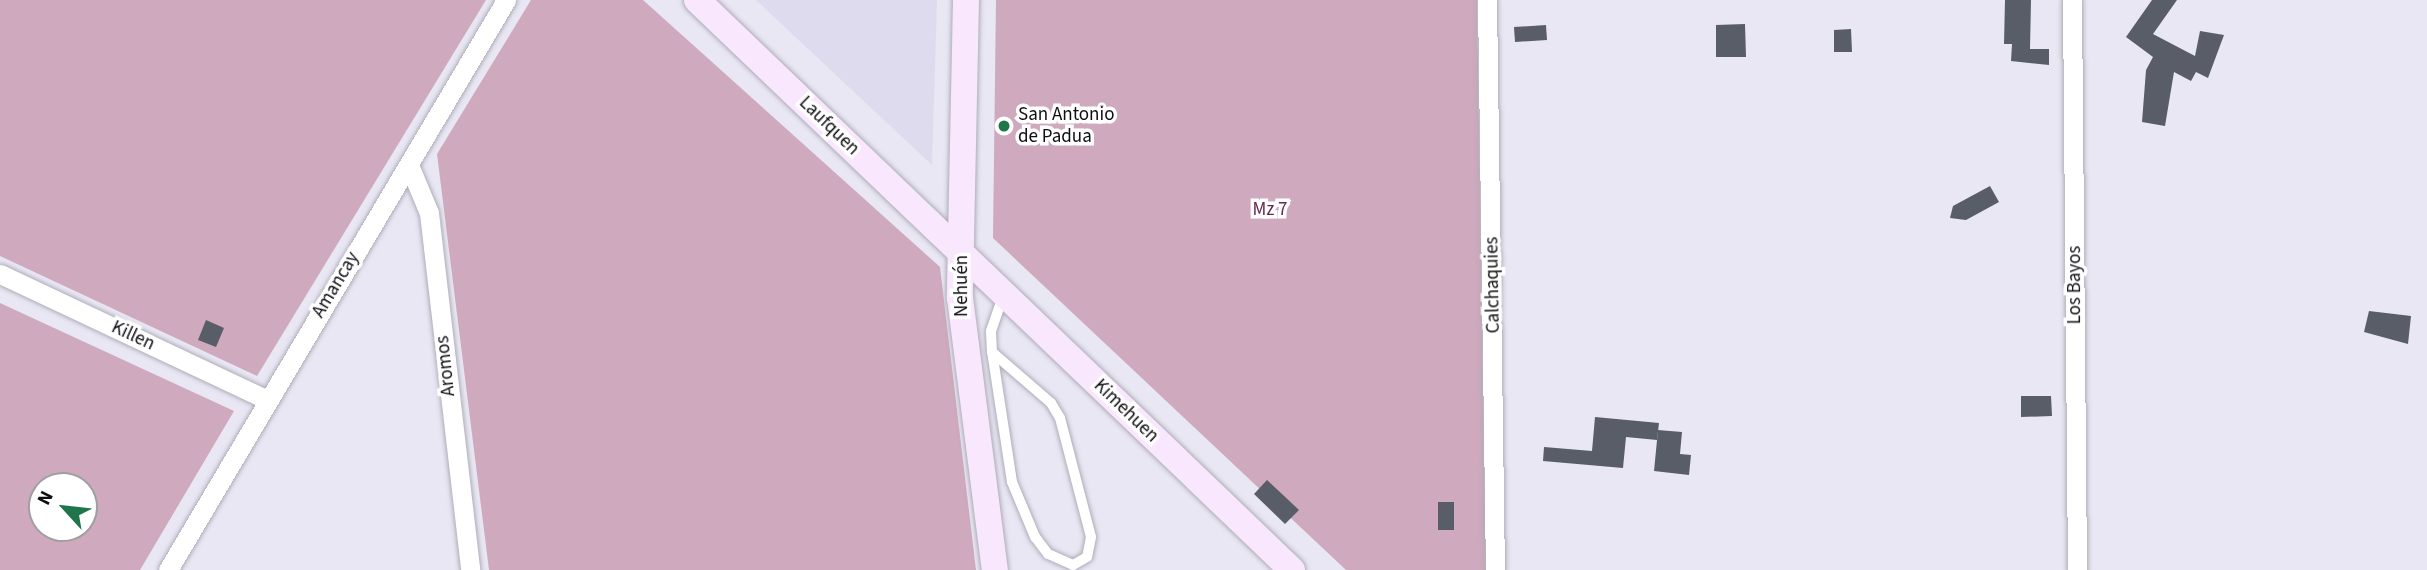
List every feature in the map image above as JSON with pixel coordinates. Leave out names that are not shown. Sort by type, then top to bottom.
[{"type":"street","name":"Amancay","points":[[168,570],[266,399],[506,0]]},
{"type":"street","name":"Laufquen","points":[[697,0],[961,252]]},
{"type":"street","name":"Nehuén","points":[[965,0],[962,327],[995,570]]},
{"type":"street","name":"Calchaquies","points":[[1487,0],[1495,570]]},
{"type":"street","name":"Los Bayos","points":[[2072,0],[2077,570]]},
{"type":"street","name":"Aromos","points":[[409,165],[429,213],[470,570]]},
{"type":"street","name":"Kimehuen","points":[[961,252],[1292,570]]},
{"type":"street","name":"Killen","points":[[0,274],[266,399]]},
{"type":"lane","points":[[992,352],[1051,402],[1060,418],[1091,537],[1087,557],[1073,565],[1048,554],[1025,519],[1012,481],[992,352],[991,331],[1004,294]]},
{"type":"shaded area","points":[[756,0],[937,0],[932,165]]},
{"type":"green space","points":[[0,0],[486,0],[257,376],[0,256]]},
{"type":"green space","points":[[531,0],[643,0],[940,267],[976,570],[489,570],[437,154]]},
{"type":"green space","name":"Mz 7","points":[[996,0],[1477,0],[1486,570],[1346,570],[993,238]]},
{"type":"green space","points":[[0,303],[234,411],[140,570],[0,570]]},
{"type":"building","points":[[2005,0],[2031,0],[2030,49],[2049,49],[2049,65],[2011,61],[2012,44],[2004,44]]},
{"type":"building","points":[[2152,0],[2177,0],[2153,34],[2195,56],[2200,31],[2224,35],[2208,78],[2196,72],[2191,81],[2174,72],[2165,126],[2142,122],[2146,70],[2153,57],[2126,37]]},
{"type":"building","points":[[1745,24],[1746,57],[1716,57],[1716,25]]},
{"type":"building","points":[[1546,25],[1547,40],[1515,42],[1514,27]]},
{"type":"building","points":[[1851,29],[1852,52],[1834,52],[1834,30]]},
{"type":"building","points":[[1990,186],[1999,202],[1966,220],[1950,218],[1953,206]]},
{"type":"building","points":[[2369,311],[2411,316],[2408,344],[2364,332]]},
{"type":"building","points":[[206,320],[224,328],[216,347],[198,340]]},
{"type":"building","points":[[2021,396],[2051,396],[2052,416],[2021,417]]},
{"type":"building","points":[[1595,417],[1659,423],[1657,440],[1626,437],[1623,468],[1543,461],[1544,447],[1592,451]]},
{"type":"building","points":[[1658,430],[1682,432],[1680,454],[1691,455],[1689,475],[1654,471]]},
{"type":"building","points":[[1267,480],[1299,510],[1285,524],[1254,494]]},
{"type":"building","points":[[1438,502],[1454,502],[1454,530],[1438,530]]},
{"type":"place","name":"San Antonio de Padua","points":[[1004,126]]}]
